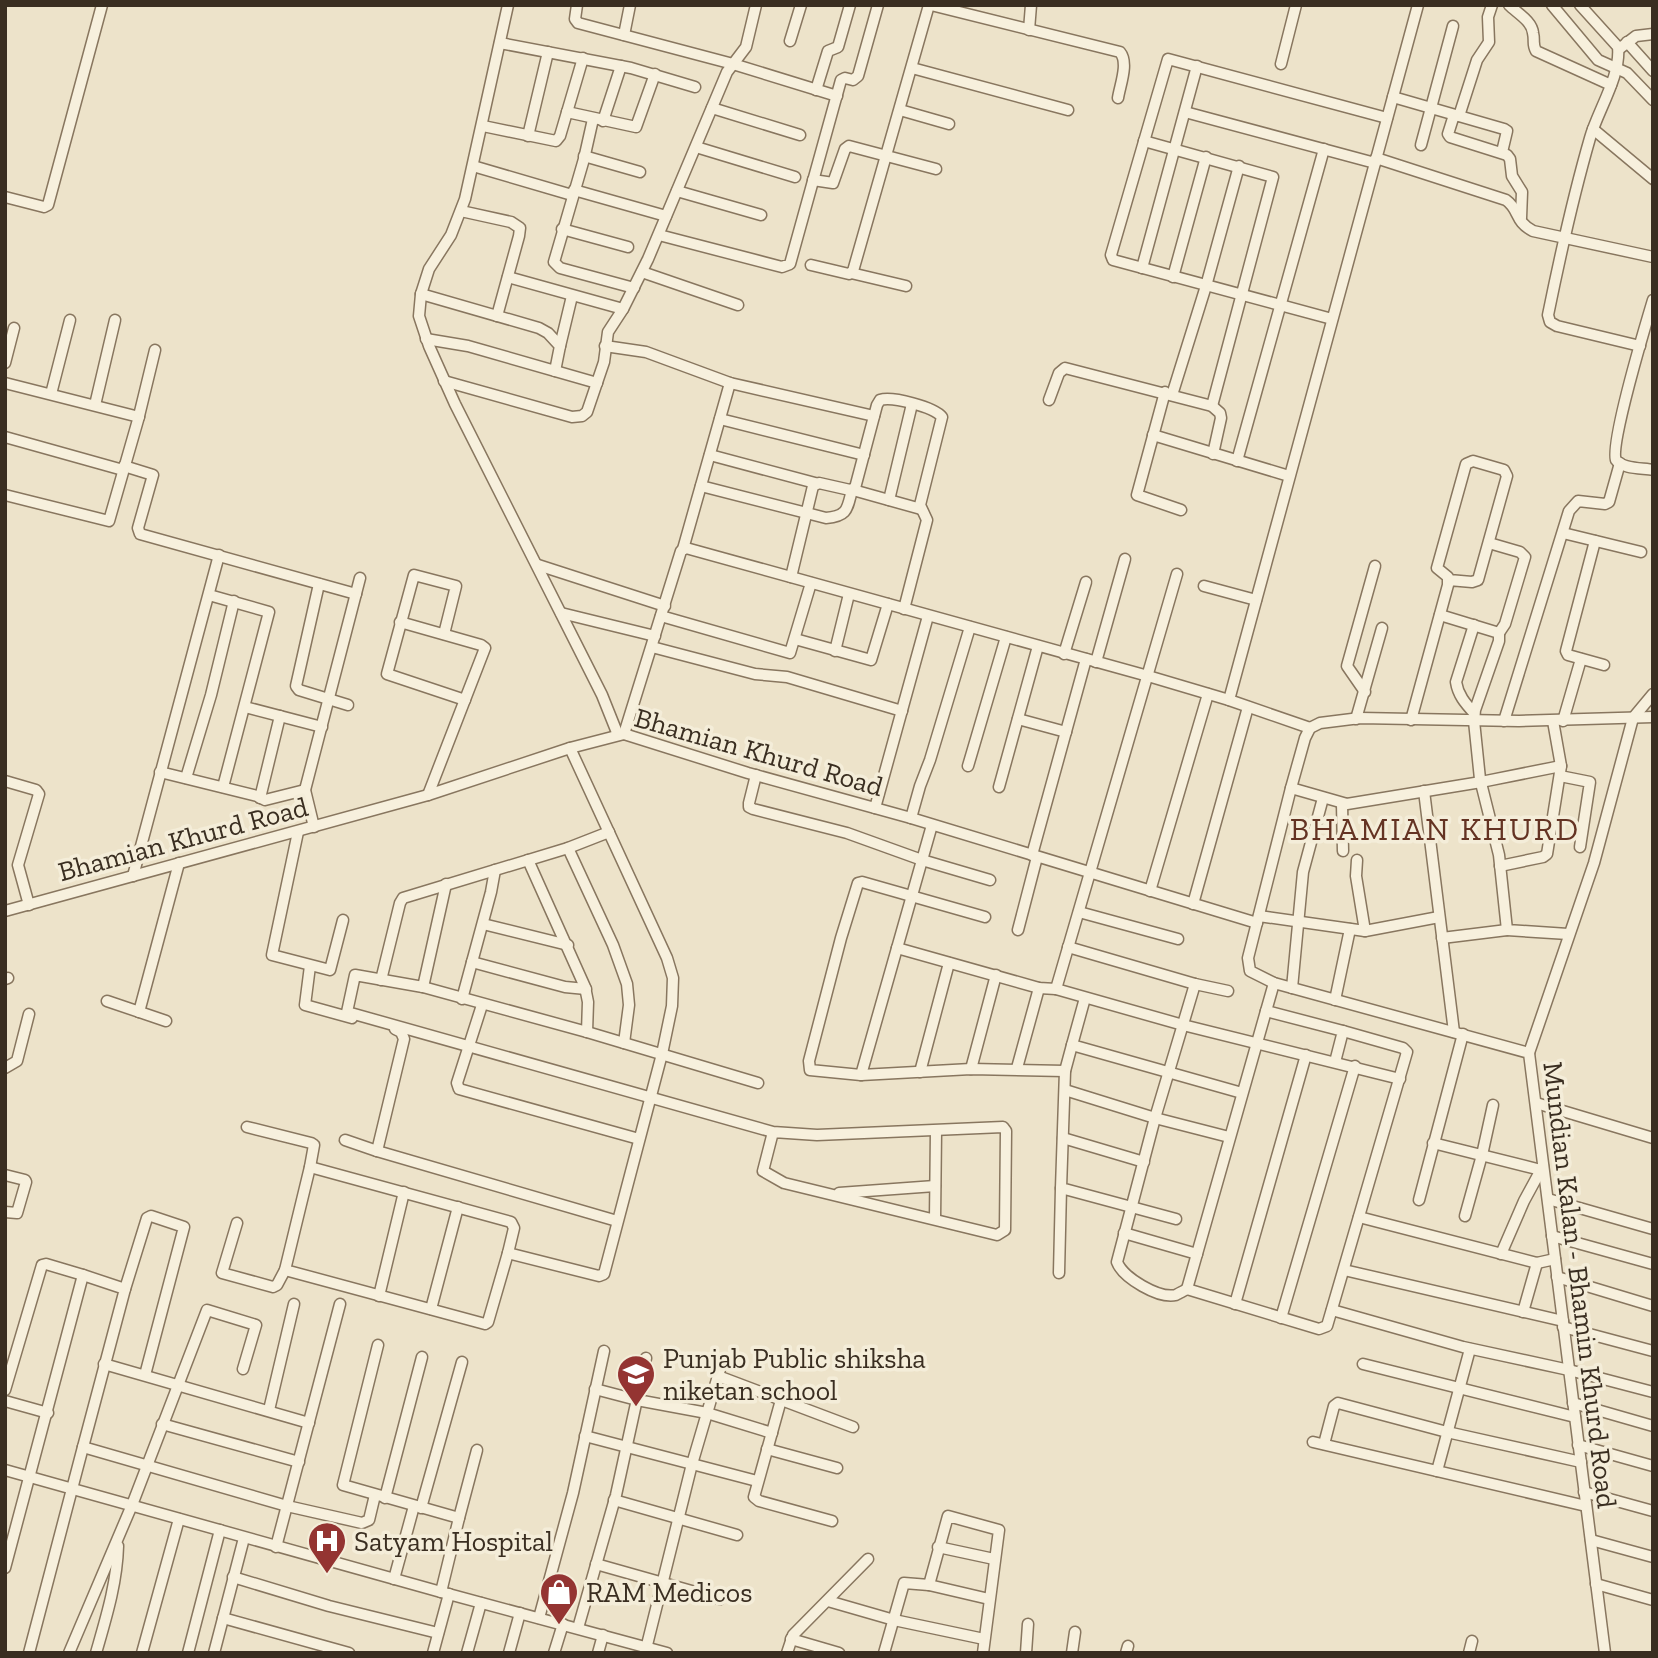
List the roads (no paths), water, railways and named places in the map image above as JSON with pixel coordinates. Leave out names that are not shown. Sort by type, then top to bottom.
[{"type":"street","points":[[5,197],[44,207],[48,205],[103,5]]},
{"type":"street","points":[[508,5],[483,126],[461,211],[451,235],[429,269],[421,294],[419,316],[444,381],[621,735]]},
{"type":"street","points":[[577,5],[575,19],[578,23],[733,64],[836,96]]},
{"type":"street","points":[[624,35],[630,5]]},
{"type":"street","points":[[444,381],[578,417],[587,412],[604,362],[608,332],[623,309],[659,235],[727,72],[746,47],[757,5]]},
{"type":"street","points":[[790,41],[801,5]]},
{"type":"street","points":[[816,90],[829,49],[838,47],[850,5]]},
{"type":"street","points":[[659,235],[782,267],[790,264],[842,78],[853,79],[858,76],[878,5]]},
{"type":"street","points":[[914,5],[929,6],[1120,52],[1124,56],[1124,64],[1118,98]]},
{"type":"street","points":[[1029,30],[1031,5]]},
{"type":"street","points":[[1281,64],[1296,5]]},
{"type":"street","points":[[1229,700],[1418,5]]},
{"type":"street","points":[[1492,5],[1488,17],[1489,42],[1477,60],[1448,134],[1450,138],[1502,152],[1510,159],[1512,176],[1521,187],[1520,222]]},
{"type":"street","points":[[1509,5],[1531,25],[1536,51],[1611,85]]},
{"type":"street","points":[[1552,5],[1598,60],[1626,73],[1653,100]]},
{"type":"street","points":[[1580,5],[1611,38],[1653,71]]},
{"type":"street","points":[[851,273],[929,6]]},
{"type":"street","points":[[1421,145],[1453,26]]},
{"type":"street","points":[[1640,346],[1557,326],[1550,322],[1548,315],[1564,237],[1593,129],[1623,46],[1643,34],[1653,34]]},
{"type":"street","points":[[500,43],[621,66],[695,87]]},
{"type":"street","points":[[528,136],[548,52]]},
{"type":"street","points":[[483,126],[556,141],[560,136],[583,58]]},
{"type":"street","points":[[1332,319],[1113,260],[1111,255],[1166,62],[1172,59],[1387,118]]},
{"type":"street","points":[[1142,268],[1197,65]]},
{"type":"street","points":[[621,66],[584,156],[554,257],[555,265],[634,288]]},
{"type":"street","points":[[912,68],[1068,110]]},
{"type":"street","points":[[567,112],[636,127],[655,74]]},
{"type":"street","points":[[1393,97],[1507,131],[1502,152]]},
{"type":"street","points":[[712,108],[800,135]]},
{"type":"street","points":[[900,110],[948,124]]},
{"type":"street","points":[[1185,112],[1376,160],[1506,200],[1513,205],[1520,222],[1533,230],[1653,257]]},
{"type":"street","points":[[1593,129],[1653,179]]},
{"type":"street","points":[[1144,141],[1273,177],[1212,406]]},
{"type":"street","points":[[696,147],[795,177]]},
{"type":"street","points":[[813,180],[833,183],[847,147],[936,169]]},
{"type":"street","points":[[1237,461],[1324,149]]},
{"type":"street","points":[[584,156],[640,172]]},
{"type":"street","points":[[1172,276],[1206,157]]},
{"type":"street","points":[[473,166],[666,216]]},
{"type":"street","points":[[1181,510],[1137,495],[1153,435],[1206,286],[1239,166]]},
{"type":"street","points":[[677,191],[761,215]]},
{"type":"street","points":[[461,211],[511,222],[520,228],[497,316]]},
{"type":"street","points":[[562,229],[628,247]]},
{"type":"street","points":[[811,265],[906,286]]},
{"type":"street","points":[[642,272],[738,305]]},
{"type":"street","points":[[508,277],[623,309]]},
{"type":"street","points":[[421,294],[538,328],[548,333],[560,346]]},
{"type":"street","points":[[555,370],[572,296]]},
{"type":"street","points":[[1653,300],[1614,455],[1620,463],[1653,470]]},
{"type":"street","points":[[51,394],[70,320]]},
{"type":"street","points":[[95,405],[116,320]]},
{"type":"street","points":[[5,363],[14,328]]},
{"type":"street","points":[[426,339],[468,346],[597,383]]},
{"type":"street","points":[[605,346],[646,352],[730,383],[874,416]]},
{"type":"street","points":[[5,495],[106,522],[110,519],[155,350]]},
{"type":"street","points":[[1049,400],[1059,373],[1065,368],[1212,406],[1220,413],[1221,418],[1213,454]]},
{"type":"street","points":[[5,383],[139,417]]},
{"type":"street","points":[[621,735],[683,549],[730,383]]},
{"type":"street","points":[[701,486],[806,514],[826,518],[839,517],[848,506],[877,405],[884,398],[934,410],[942,417],[921,500],[921,509],[927,520],[904,609]]},
{"type":"street","points":[[889,500],[912,404]]},
{"type":"street","points":[[720,419],[864,455]]},
{"type":"street","points":[[1153,435],[1289,476]]},
{"type":"street","points":[[5,437],[153,475],[138,528],[139,533],[356,594]]},
{"type":"street","points":[[710,455],[921,509]]},
{"type":"street","points":[[1469,460],[1507,472],[1489,543],[1478,580],[1449,580],[1437,568],[1469,460]]},
{"type":"street","points":[[1504,721],[1569,511],[1577,501],[1605,504],[1609,502],[1620,463]]},
{"type":"street","points":[[791,577],[816,483]]},
{"type":"street","points":[[1563,533],[1641,552]]},
{"type":"street","points":[[1595,541],[1566,651],[1568,655],[1604,665]]},
{"type":"street","points":[[1489,543],[1520,552],[1525,557],[1474,717],[1481,782],[1500,866],[1507,930]]},
{"type":"street","points":[[683,549],[1148,676],[1310,728]]},
{"type":"street","points":[[133,876],[219,555]]},
{"type":"street","points":[[1017,930],[1066,732],[1125,559]]},
{"type":"street","points":[[538,565],[788,653],[792,651],[811,583]]},
{"type":"street","points":[[1365,692],[1348,666],[1375,566]]},
{"type":"street","points":[[1056,989],[1177,574]]},
{"type":"street","points":[[444,634],[456,586],[419,575],[412,577],[386,671],[388,676],[465,700]]},
{"type":"street","points":[[314,827],[305,790],[360,578]]},
{"type":"street","points":[[1411,720],[1449,580]]},
{"type":"street","points":[[1065,654],[1086,582]]},
{"type":"street","points":[[319,584],[296,684],[299,690],[348,705]]},
{"type":"street","points":[[1204,586],[1256,600]]},
{"type":"street","points":[[835,651],[849,594]]},
{"type":"street","points":[[209,595],[267,610],[269,614],[223,787]]},
{"type":"street","points":[[186,778],[211,695],[234,601]]},
{"type":"street","points":[[795,639],[872,659],[888,604]]},
{"type":"street","points":[[561,613],[755,674],[787,677],[902,711]]},
{"type":"street","points":[[1440,615],[1499,633]]},
{"type":"street","points":[[875,808],[928,616]]},
{"type":"street","points":[[400,622],[485,648],[428,795]]},
{"type":"street","points":[[1474,625],[1456,682],[1457,690],[1474,717]]},
{"type":"street","points":[[911,818],[970,627]]},
{"type":"street","points":[[1356,719],[1382,628]]},
{"type":"street","points":[[968,766],[1006,637]]},
{"type":"street","points":[[999,787],[1038,646]]},
{"type":"street","points":[[1500,866],[1546,856],[1560,771],[1558,721],[1581,659]]},
{"type":"street","points":[[1150,891],[1208,694]]},
{"type":"street","points":[[1528,1053],[1594,863],[1633,718],[1653,694]]},
{"type":"street","points":[[245,707],[322,727]]},
{"type":"street","points":[[1193,904],[1248,707]]},
{"type":"street","points":[[260,798],[280,716]]},
{"type":"street","points":[[1258,920],[1291,788],[1310,728],[1320,723],[1356,719],[1474,717],[1504,721],[1558,721],[1653,717]]},
{"type":"street","points":[[1018,719],[1066,732]]},
{"type":"street","name":"Bhamian Khurd Road","points":[[5,911],[428,795],[570,748],[621,735],[911,818],[1193,904],[1258,920],[1365,931],[1439,917]]},
{"type":"street","points":[[509,1252],[601,1277],[604,1274],[662,1054],[672,1006],[673,978],[667,958],[570,748]]},
{"type":"street","points":[[1291,788],[1342,804],[1560,771],[1590,782],[1580,847]]},
{"type":"street","points":[[160,772],[260,798],[271,799],[305,790]]},
{"type":"street","points":[[756,775],[749,803],[751,808],[848,833],[922,860],[990,880]]},
{"type":"street","points":[[5,781],[36,790],[39,794],[18,865],[29,905]]},
{"type":"street","points":[[1419,1200],[1458,1033],[1439,917],[1424,791]]},
{"type":"street","points":[[1292,988],[1303,872],[1323,798]]},
{"type":"street","points":[[1342,804],[1343,851]]},
{"type":"street","points":[[861,1075],[932,825]]},
{"type":"street","points":[[298,832],[271,951],[274,957],[331,969],[343,920]]},
{"type":"street","points":[[381,980],[401,901],[406,897],[568,848],[608,832]]},
{"type":"street","points":[[568,848],[627,984],[629,1005],[624,1043]]},
{"type":"street","points":[[528,860],[586,989],[587,1032]]},
{"type":"street","points":[[1357,860],[1356,876],[1365,931]]},
{"type":"street","points":[[139,1012],[179,863]]},
{"type":"street","points":[[5,867],[18,865]]},
{"type":"street","points":[[462,999],[495,870]]},
{"type":"street","points":[[985,917],[860,882],[841,938],[810,1070],[861,1075],[971,1069],[1065,1070]]},
{"type":"street","points":[[423,987],[446,884]]},
{"type":"street","points":[[1079,912],[1178,939]]},
{"type":"street","name":"Mundian Kalan - Bhamin Khurd Road","points":[[1258,920],[1248,965],[1255,975],[1274,983],[1528,1053],[1605,1653]]},
{"type":"street","points":[[483,924],[568,945]]},
{"type":"street","points":[[1335,1000],[1350,929]]},
{"type":"street","points":[[1442,938],[1507,930],[1568,934]]},
{"type":"street","points":[[1068,947],[1228,991]]},
{"type":"street","points":[[897,948],[1039,988],[1056,989],[1183,1026],[1355,1066],[1399,1079]]},
{"type":"street","points":[[472,962],[565,987],[586,989]]},
{"type":"street","points":[[920,1072],[949,963]]},
{"type":"street","points":[[310,966],[304,1000],[307,1007],[396,1029],[403,1035],[377,1151]]},
{"type":"street","points":[[758,1083],[423,987],[355,975],[347,1012],[773,1132],[817,1135],[1003,1127],[1006,1131],[1007,1147],[1006,1227],[997,1235],[784,1183],[766,1174],[764,1168],[773,1132]]},
{"type":"street","points":[[971,1069],[996,975]]},
{"type":"street","points":[[1195,984],[1155,1118],[1117,1262],[1128,1276],[1148,1288],[1168,1295],[1177,1295],[1187,1289],[1274,983]]},
{"type":"street","points":[[1017,1068],[1039,988]]},
{"type":"street","points":[[1059,1273],[1065,1070],[1085,998]]},
{"type":"street","points":[[107,1001],[166,1021]]},
{"type":"street","points":[[482,1005],[457,1083],[459,1089],[639,1139]]},
{"type":"street","points":[[1187,1289],[1281,1318],[1324,1328],[1332,1310],[1407,1053],[1405,1049],[1266,1011]]},
{"type":"street","points":[[5,1068],[17,1062],[29,1014]]},
{"type":"street","points":[[1335,1062],[1343,1031]]},
{"type":"street","points":[[1072,1045],[1242,1093]]},
{"type":"street","points":[[1235,1304],[1306,1055]]},
{"type":"street","points":[[1281,1318],[1355,1066]]},
{"type":"street","points":[[1065,1090],[1229,1138]]},
{"type":"street","points":[[1536,1103],[1653,1138]]},
{"type":"street","points":[[1465,1216],[1493,1105]]},
{"type":"street","points":[[237,1223],[222,1273],[273,1287],[277,1285],[285,1270],[314,1146],[312,1143],[247,1127]]},
{"type":"street","points":[[935,1219],[936,1131]]},
{"type":"street","points":[[1063,1138],[1144,1161]]},
{"type":"street","points":[[345,1140],[617,1221]]},
{"type":"street","points":[[1433,1143],[1542,1168],[1501,1254]]},
{"type":"street","points":[[285,1270],[486,1324],[509,1252],[514,1223],[310,1167]]},
{"type":"street","points":[[5,1175],[26,1182],[18,1212],[5,1212]]},
{"type":"street","points":[[830,1194],[935,1186]]},
{"type":"street","points":[[1061,1188],[1176,1219]]},
{"type":"street","points":[[379,1296],[404,1192]]},
{"type":"street","points":[[1548,1199],[1653,1229]]},
{"type":"street","points":[[431,1309],[458,1207]]},
{"type":"street","points":[[29,1653],[104,1364],[147,1218],[151,1216],[184,1227],[145,1375]]},
{"type":"street","points":[[1359,1217],[1536,1263],[1555,1259]]},
{"type":"street","points":[[1124,1233],[1197,1254]]},
{"type":"street","points":[[1552,1236],[1653,1264]]},
{"type":"street","points":[[1523,1312],[1536,1263]]},
{"type":"street","points":[[5,1390],[42,1265],[125,1289]]},
{"type":"street","points":[[1344,1270],[1523,1312],[1653,1352]]},
{"type":"street","points":[[5,1568],[83,1275]]},
{"type":"street","points":[[1557,1277],[1653,1306]]},
{"type":"street","points":[[269,1410],[294,1304]]},
{"type":"street","points":[[276,1547],[340,1304]]},
{"type":"street","points":[[69,1653],[132,1505],[207,1310],[256,1325],[243,1369]]},
{"type":"street","points":[[1332,1310],[1470,1349],[1569,1370],[1653,1392]]},
{"type":"street","points":[[378,1345],[342,1483],[345,1487],[458,1518]]},
{"type":"street","points":[[1437,1471],[1470,1349]]},
{"type":"street","points":[[539,1618],[573,1493],[604,1351]]},
{"type":"street","points":[[83,1447],[287,1506],[362,1523],[368,1521],[380,1496],[422,1357]]},
{"type":"street","points":[[578,1628],[614,1500],[646,1358]]},
{"type":"street","points":[[646,1650],[691,1464],[723,1359]]},
{"type":"street","points":[[394,1579],[462,1362]]},
{"type":"street","points":[[104,1364],[309,1423]]},
{"type":"street","points":[[1363,1364],[1575,1417]]},
{"type":"street","points":[[718,1376],[853,1427]]},
{"type":"street","points":[[595,1390],[707,1413],[772,1433]]},
{"type":"street","points":[[781,1400],[754,1497],[759,1502],[832,1521]]},
{"type":"street","points":[[5,1401],[48,1413]]},
{"type":"street","points":[[1581,1462],[1447,1432],[1338,1403],[1334,1406],[1318,1443],[1586,1506]]},
{"type":"street","points":[[1573,1403],[1653,1426]]},
{"type":"street","points":[[162,1424],[299,1462]]},
{"type":"street","points":[[585,1436],[757,1481]]},
{"type":"street","points":[[1578,1445],[1653,1466]]},
{"type":"street","points":[[767,1449],[837,1468]]},
{"type":"street","points":[[433,1653],[458,1518],[477,1450]]},
{"type":"street","points":[[5,1470],[276,1547],[603,1635],[646,1650],[667,1653]]},
{"type":"street","points":[[1584,1492],[1653,1511]]},
{"type":"street","points":[[614,1500],[737,1535]]},
{"type":"street","points":[[929,1585],[948,1516],[999,1529],[983,1653]]},
{"type":"street","points":[[142,1653],[179,1519]]},
{"type":"street","points":[[188,1653],[219,1531]]},
{"type":"street","points":[[214,1653],[244,1538]]},
{"type":"street","points":[[96,1653],[115,1579],[118,1539]]},
{"type":"street","points":[[1591,1540],[1653,1557]]},
{"type":"street","points":[[938,1547],[994,1559]]},
{"type":"street","points":[[787,1653],[791,1639],[869,1559]]},
{"type":"street","points":[[596,1563],[720,1599]]},
{"type":"street","points":[[233,1577],[329,1606],[438,1633]]},
{"type":"street","points":[[884,1653],[905,1582],[989,1599]]},
{"type":"street","points":[[1596,1584],[1653,1600]]},
{"type":"street","points":[[828,1601],[894,1620],[984,1639]]},
{"type":"street","points":[[467,1653],[481,1602]]},
{"type":"street","points":[[509,1653],[520,1613]]},
{"type":"street","points":[[223,1618],[349,1653]]},
{"type":"street","points":[[554,1653],[563,1624]]},
{"type":"street","points":[[1026,1653],[1028,1624]]},
{"type":"street","points":[[1072,1653],[1075,1632]]},
{"type":"street","points":[[598,1653],[603,1635]]},
{"type":"street","points":[[791,1639],[839,1653]]},
{"type":"street","points":[[1469,1653],[1472,1641]]},
{"type":"place","name":"Punjab Public shiksha niketan school","points":[[636,1408]]},
{"type":"place","name":"Satyam Hospital","points":[[327,1575]]},
{"type":"place","name":"RAM Medicos","points":[[559,1626]]},
{"type":"district","name":"BHAMIAN KHURD","points":[[1435,829]]}]
